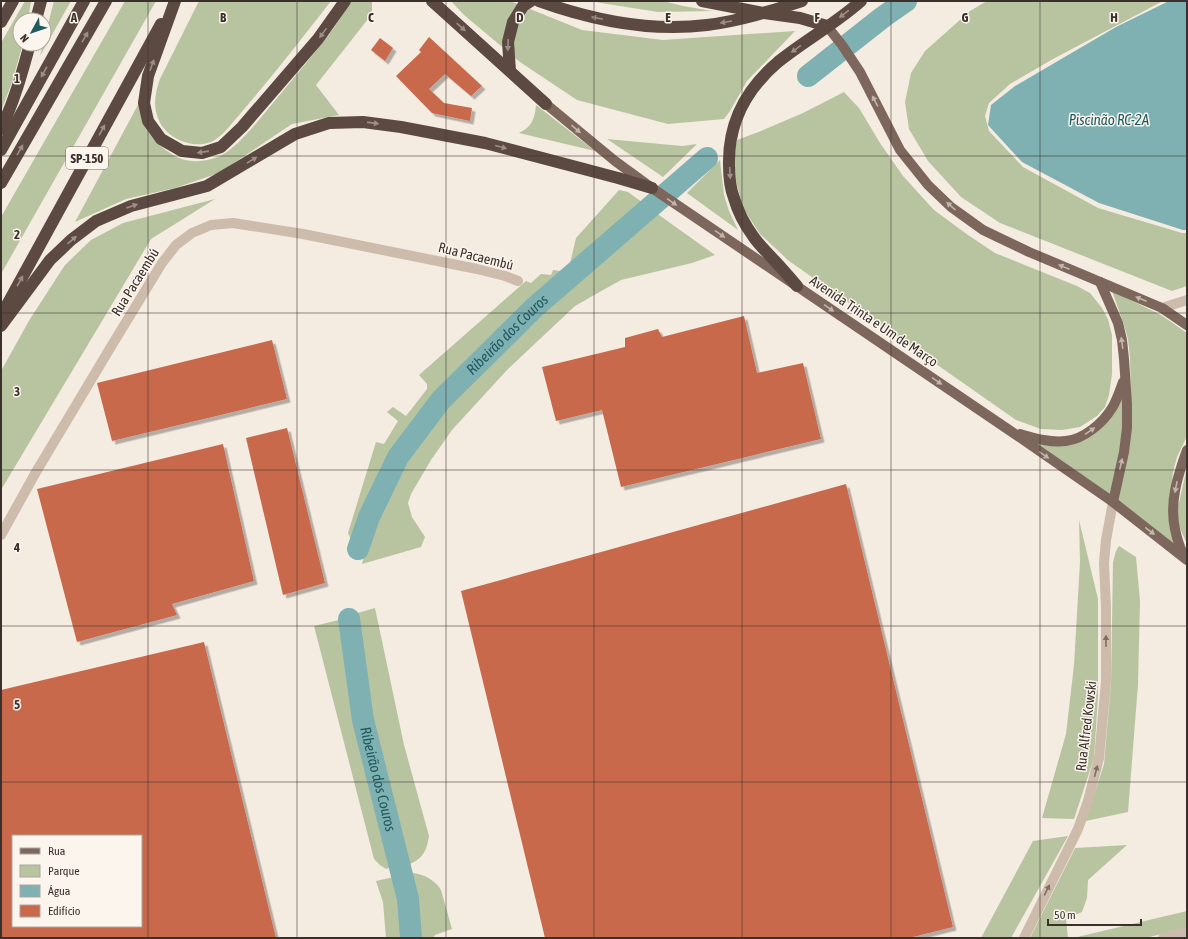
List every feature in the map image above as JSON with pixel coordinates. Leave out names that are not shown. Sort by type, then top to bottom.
[{"type":"highway","points":[[1,22],[13,1]]},
{"type":"highway","points":[[38,12],[41,1]]},
{"type":"highway","points":[[1,150],[84,1]]},
{"type":"highway","points":[[1,184],[106,1]]},
{"type":"highway","points":[[174,1],[148,76],[144,103],[148,121],[161,139],[182,151],[202,153],[221,147],[242,127],[318,39],[345,1]]},
{"type":"highway","name":"SP-150","points":[[1,316],[174,1]]},
{"type":"highway","points":[[432,1],[546,104]]},
{"type":"highway","points":[[510,71],[508,42],[513,22],[523,6],[531,1]]},
{"type":"highway","points":[[539,1],[570,12],[597,19],[649,26],[707,25],[764,13],[802,1]]},
{"type":"highway","points":[[702,1],[764,13],[800,18],[831,30]]},
{"type":"highway","points":[[797,286],[753,237],[741,216],[734,198],[730,178],[729,152],[731,134],[739,110],[746,97],[756,84],[777,63],[831,30],[844,15],[861,1]]},
{"type":"highway","points":[[1,129],[10,110],[28,52]]},
{"type":"highway","points":[[1,326],[50,260],[71,240],[96,222],[131,206],[207,186],[295,134],[329,123],[363,122],[401,127],[485,143],[618,178],[655,190]]},
{"type":"main road","points":[[831,30],[853,61],[900,150],[928,184],[951,207],[983,230],[1029,252],[1162,308],[1187,325]]},
{"type":"main road","name":"Avenida Trinta e Um de Março","points":[[546,104],[614,161],[1113,502],[1186,558]]},
{"type":"main road","points":[[1100,282],[1118,323],[1122,340],[1127,404],[1127,428],[1124,452],[1113,502]]},
{"type":"main road","points":[[1012,432],[1042,440],[1055,441],[1075,439],[1087,433],[1105,418],[1113,407],[1119,394],[1124,376]]},
{"type":"main road","points":[[1186,558],[1175,530],[1173,507],[1175,487],[1187,450]]},
{"type":"street","name":"Rua Pacaembú","points":[[1,535],[36,472],[162,263],[176,245],[192,233],[211,225],[233,222],[303,234],[477,269],[518,281]]},
{"type":"street","points":[[1162,308],[1187,300]]},
{"type":"street","name":"Rua Alfred Kowski","points":[[1024,938],[1078,829],[1088,801],[1099,758],[1106,682],[1105,555],[1106,540],[1113,502]]},
{"type":"street","points":[[1162,938],[1187,932]]},
{"type":"green space","points":[[25,1],[31,1],[29,12],[19,12]]},
{"type":"green space","points":[[54,1],[71,1],[52,35],[52,12]]},
{"type":"green space","points":[[125,1],[156,1],[1,274],[1,217]]},
{"type":"green space","points":[[199,1],[331,1],[225,132],[216,140],[211,142],[194,144],[186,143],[178,139],[165,129],[160,123],[157,115],[155,101],[160,79]]},
{"type":"green space","points":[[351,1],[372,1],[372,14],[316,85],[339,115],[292,124],[219,173],[175,188],[126,199],[75,222],[139,103],[142,119],[152,137],[163,148],[176,157],[191,161],[198,161],[220,156],[234,147],[257,122],[330,33]]},
{"type":"green space","points":[[451,1],[510,1],[582,30],[663,40],[795,31],[747,81],[724,119],[668,124],[577,100],[520,62],[464,15]]},
{"type":"green space","points":[[593,1],[663,1],[712,11],[658,12]]},
{"type":"green space","points":[[987,1],[1163,1],[1053,59],[1010,84],[989,103],[985,116],[989,131],[1023,167],[1098,208],[1182,233],[1187,233],[1187,286],[1172,291],[1000,223],[961,197],[928,161],[909,129],[905,102],[911,73],[925,51],[970,11]]},
{"type":"green space","points":[[12,24],[12,52],[21,52],[11,85],[1,111],[1,43]]},
{"type":"green space","points":[[844,92],[859,108],[880,143],[903,176],[934,210],[995,253],[1077,286],[1090,293],[1102,308],[1108,319],[1112,335],[1112,374],[1109,395],[1105,407],[1097,416],[1080,427],[1062,430],[1041,429],[1016,420],[789,261],[760,234],[743,208],[735,177],[734,156],[737,140],[803,113]]},
{"type":"green space","points":[[536,105],[595,151],[519,133],[527,128],[532,122]]},
{"type":"green space","points":[[607,139],[682,146],[697,144],[663,177]]},
{"type":"green space","points":[[720,160],[724,195],[729,211],[738,230],[687,193]]},
{"type":"green space","points":[[619,190],[628,192],[646,205],[536,303],[440,397],[393,457],[365,514],[354,545],[348,533],[376,442],[384,444],[398,421],[387,412],[393,407],[406,416],[427,389],[427,384],[419,375],[526,281],[531,283],[541,274],[551,275],[553,270],[568,272],[576,238]]},
{"type":"green space","points":[[215,199],[151,239],[1,490],[1,371],[30,319],[65,265],[91,240],[123,223]]},
{"type":"green space","points":[[652,210],[715,255],[692,263],[621,280],[575,306],[507,370],[452,430],[431,460],[411,494],[408,503],[412,517],[425,537],[421,547],[362,564],[375,517],[403,459],[447,400],[542,309]]},
{"type":"green space","points":[[1112,291],[1161,315],[1187,333],[1187,436],[1177,457],[1173,472],[1170,498],[1175,547],[1116,500],[1131,396],[1128,339]]},
{"type":"green space","points":[[1123,386],[1123,441],[1111,495],[1033,442],[1084,437]]},
{"type":"green space","points":[[1187,467],[1187,544],[1178,524],[1178,507]]},
{"type":"green space","points":[[1079,520],[1098,599],[1098,697],[1094,758],[1074,819],[1042,818],[1066,734],[1074,665],[1080,562]]},
{"type":"green space","points":[[1119,546],[1136,557],[1140,601],[1138,684],[1128,812],[1086,821],[1104,764],[1111,683],[1113,562]]},
{"type":"green space","points":[[375,608],[404,745],[429,836],[427,847],[423,854],[417,860],[408,865],[370,722],[354,614]]},
{"type":"green space","points":[[343,619],[358,722],[395,866],[386,869],[374,859],[314,626]]},
{"type":"green space","points":[[1068,836],[1011,938],[981,938],[1033,841]]},
{"type":"green space","points":[[1127,845],[1088,880],[1087,898],[1082,912],[1066,919],[1068,938],[1030,938],[1075,848]]},
{"type":"green space","points":[[414,873],[429,878],[436,883],[441,890],[452,929],[435,935],[433,938],[419,938],[416,900],[408,875]]},
{"type":"green space","points":[[398,876],[403,900],[406,938],[386,938],[383,902],[376,881]]},
{"type":"green space","points":[[1187,911],[1187,928],[1145,938],[1073,938]]},
{"type":"water","name":"Piscinão RC-2A","points":[[1169,1],[1187,1],[1187,230],[1099,203],[1022,162],[988,125],[991,105],[1015,86],[1116,27]]},
{"type":"building","points":[[429,37],[482,86],[471,96],[445,74],[429,89],[444,103],[472,108],[470,121],[432,113],[396,76],[421,52],[419,50]]},
{"type":"building","points":[[380,38],[393,48],[385,61],[371,50]]},
{"type":"building","points":[[744,316],[757,373],[803,363],[821,439],[621,487],[602,410],[556,421],[542,367],[625,347],[625,338],[658,329],[662,337]]},
{"type":"building","points":[[272,340],[287,399],[112,441],[97,383]]},
{"type":"building","points":[[287,428],[325,583],[283,595],[246,438]]},
{"type":"building","points":[[223,444],[254,581],[172,604],[177,615],[77,642],[37,489]]},
{"type":"building","points":[[846,484],[953,927],[909,938],[545,938],[461,591]]},
{"type":"building","points":[[204,642],[276,938],[1,938],[1,690]]},
{"type":"waterway","name":"Ribeirão dos Couros","points":[[808,76],[883,17],[906,1]]},
{"type":"waterway","name":"Ribeirão dos Couros","points":[[358,549],[369,517],[398,457],[441,400],[535,307],[707,158]]},
{"type":"waterway","name":"Ribeirão dos Couros","points":[[349,619],[363,720],[408,899],[411,938]]}]
